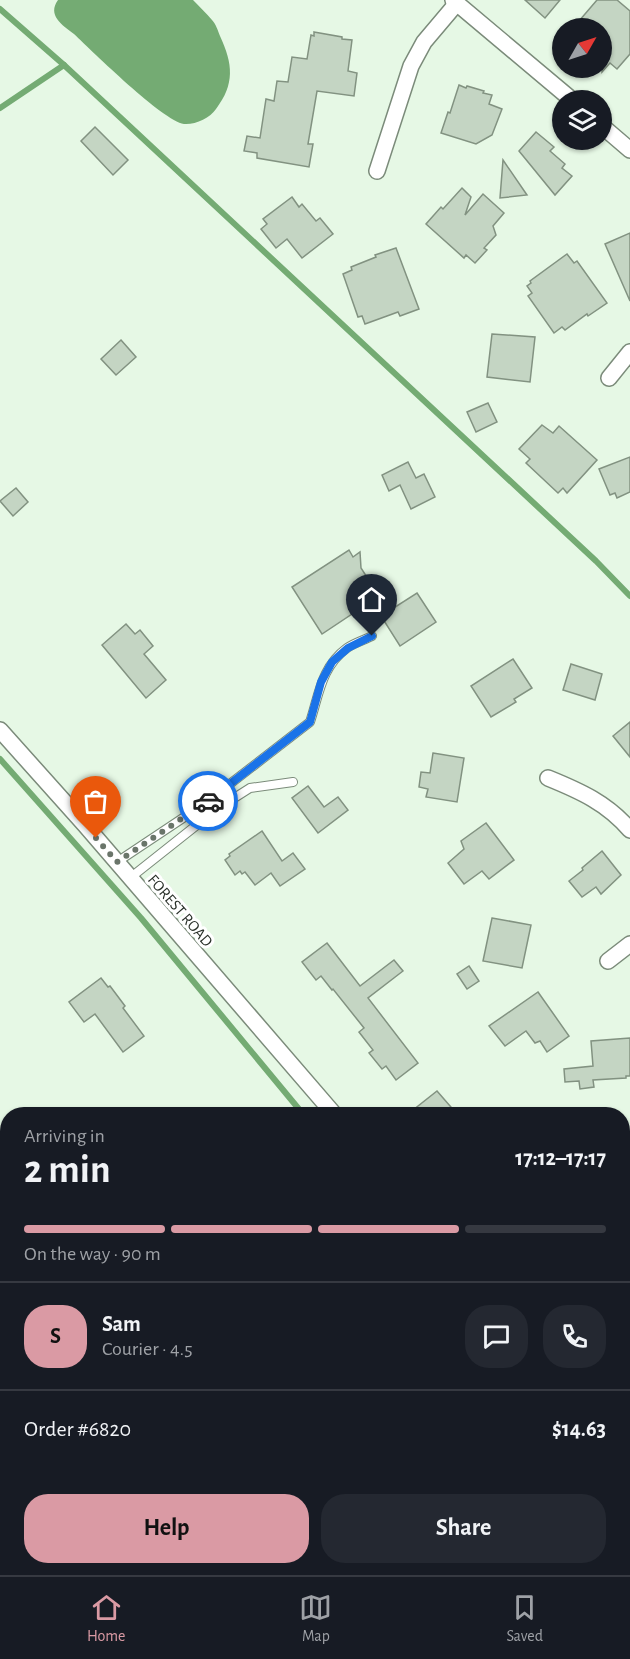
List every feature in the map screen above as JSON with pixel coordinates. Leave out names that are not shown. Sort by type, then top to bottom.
[{"type":"street","points":[[377,171],[411,66],[424,42],[455,2],[560,90]]},
{"type":"street","points":[[612,135],[630,150]]},
{"type":"street","points":[[609,378],[630,352]]},
{"type":"street","name":"FOREST ROAD","points":[[0,730],[328,1107]]},
{"type":"street","points":[[548,778],[583,792],[606,806],[630,831]]},
{"type":"street","points":[[609,961],[630,944]]},
{"type":"lane","points":[[117,862],[204,804],[310,722],[321,682],[332,662],[348,648],[372,636]]},
{"type":"lane","points":[[130,878],[217,809],[250,788],[293,782]]},
{"type":"shaded area","points":[[58,0],[193,0],[215,23],[228,56],[229,82],[222,100],[210,115],[202,120],[184,124],[174,120],[145,99],[57,19],[54,10]]},
{"type":"building","points":[[525,0],[560,0],[545,18]]},
{"type":"building","points":[[597,0],[617,0],[630,11],[630,54],[617,69],[612,65],[612,18],[582,18]]},
{"type":"building","points":[[314,32],[352,40],[348,71],[357,73],[354,96],[317,91],[308,144],[313,144],[309,167],[257,158],[257,153],[244,151],[247,136],[260,138],[266,99],[274,101],[277,81],[288,82],[292,57],[307,59],[311,35],[314,36]]},
{"type":"building","points":[[459,85],[492,95],[489,104],[502,109],[492,135],[476,144],[441,133]]},
{"type":"building","points":[[95,127],[128,160],[113,175],[81,141]]},
{"type":"building","points":[[536,132],[552,145],[550,151],[565,164],[562,168],[572,176],[555,195],[519,151]]},
{"type":"building","points":[[503,160],[527,195],[500,198]]},
{"type":"building","points":[[462,188],[471,197],[465,215],[483,194],[504,213],[493,226],[496,235],[484,248],[487,250],[475,263],[466,255],[464,258],[426,224]]},
{"type":"building","points":[[292,197],[299,207],[302,204],[316,221],[320,218],[333,234],[302,258],[287,239],[276,248],[261,229],[267,224],[263,219]]},
{"type":"building","points":[[630,233],[630,301],[605,244]]},
{"type":"building","points":[[396,248],[419,309],[400,316],[398,312],[365,324],[362,316],[358,317],[343,274],[352,270],[351,267],[376,257],[375,255]]},
{"type":"building","points":[[567,254],[574,263],[577,261],[607,303],[565,330],[562,327],[554,333],[528,296],[532,293],[527,286],[531,283],[530,281]]},
{"type":"building","points":[[492,334],[535,337],[530,382],[487,377]]},
{"type":"building","points":[[121,340],[136,357],[116,375],[101,359]]},
{"type":"building","points":[[488,403],[497,422],[476,432],[467,412]]},
{"type":"building","points":[[542,425],[553,433],[559,426],[597,460],[567,493],[563,488],[558,493],[526,463],[530,459],[519,449]]},
{"type":"building","points":[[630,457],[630,492],[617,498],[615,493],[610,495],[599,469]]},
{"type":"building","points":[[408,462],[416,478],[424,474],[435,497],[411,509],[400,485],[389,491],[382,475]]},
{"type":"building","points":[[16,488],[28,502],[13,516],[0,501]]},
{"type":"building","points":[[349,550],[353,557],[360,552],[361,568],[379,596],[322,634],[292,587]]},
{"type":"building","points":[[417,593],[436,622],[400,646],[381,616]]},
{"type":"building","points":[[126,624],[135,634],[140,630],[153,646],[144,654],[166,680],[146,698],[102,645]]},
{"type":"building","points":[[513,659],[532,688],[514,699],[516,702],[491,717],[471,686]]},
{"type":"building","points":[[571,664],[602,674],[595,700],[563,690]]},
{"type":"building","points":[[630,722],[630,757],[613,736]]},
{"type":"building","points":[[433,753],[464,758],[457,802],[426,797],[428,789],[419,787],[421,772],[430,773]]},
{"type":"building","points":[[308,786],[324,807],[338,797],[348,810],[318,833],[292,798]]},
{"type":"building","points":[[486,823],[514,860],[489,879],[482,871],[464,884],[448,863],[464,849],[461,841]]},
{"type":"building","points":[[262,831],[282,861],[293,853],[305,869],[280,886],[271,873],[255,885],[245,872],[242,874],[240,871],[235,875],[225,860],[230,856],[229,854]]},
{"type":"building","points":[[602,851],[621,875],[601,894],[596,887],[582,897],[569,881]]},
{"type":"building","points":[[492,918],[531,925],[522,968],[483,961]]},
{"type":"building","points":[[327,943],[360,986],[394,960],[403,971],[368,998],[418,1063],[396,1080],[386,1066],[382,1069],[369,1053],[373,1050],[359,1032],[364,1028],[333,989],[321,976],[316,980],[302,962]]},
{"type":"building","points":[[469,966],[479,981],[467,989],[457,974]]},
{"type":"building","points":[[101,978],[125,1006],[123,1008],[144,1036],[123,1052],[95,1014],[84,1022],[69,1002]]},
{"type":"building","points":[[538,992],[569,1036],[547,1052],[540,1041],[535,1043],[526,1031],[505,1046],[489,1026]]},
{"type":"building","points":[[630,1038],[630,1076],[593,1080],[594,1087],[580,1089],[579,1081],[565,1082],[564,1069],[593,1066],[591,1041]]},
{"type":"building","points":[[437,1091],[451,1107],[417,1107]]},
{"type":"waterway","points":[[0,9],[64,65],[596,561],[630,596]]},
{"type":"waterway","points":[[0,108],[64,65]]},
{"type":"waterway","points":[[0,759],[141,918],[297,1107]]},
{"type":"way so far","points":[[96,838],[117,862],[208,801]]},
{"type":"route","points":[[208,801],[310,722],[321,682],[332,662],[348,648],[372,636]]}]
